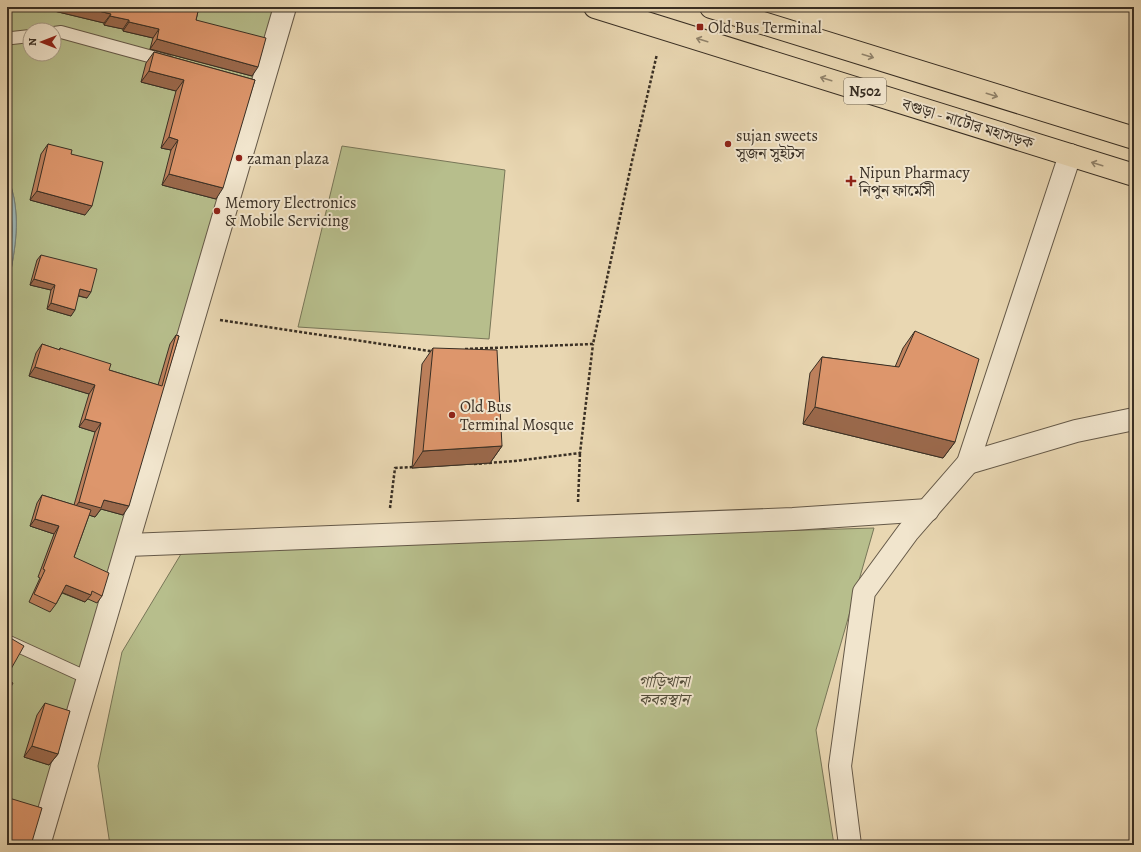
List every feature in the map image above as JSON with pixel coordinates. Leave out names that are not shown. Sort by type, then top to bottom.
[{"type":"highway","name":"বগুড়া - নাটোর মহাসড়ক","points":[[595,7],[1134,175]]},
{"type":"highway","name":"N502","points":[[711,7],[1134,138]]},
{"type":"street","points":[[38,845],[128,545],[254,85],[285,7]]},
{"type":"street","points":[[850,845],[840,766],[864,592],[908,532],[968,463],[1070,155]]},
{"type":"street","points":[[968,463],[1076,431],[1134,419]]},
{"type":"street","points":[[128,545],[793,519],[928,510]]},
{"type":"lane","points":[[62,32],[177,64]]},
{"type":"lane","points":[[7,37],[22,37]]},
{"type":"lane","points":[[7,641],[88,678]]},
{"type":"path","points":[[576,527],[580,453],[593,344],[632,162],[663,28]]},
{"type":"path","points":[[219,320],[429,351],[437,350]]},
{"type":"path","points":[[460,349],[593,344]]},
{"type":"path","points":[[466,464],[515,461],[580,453]]},
{"type":"path","points":[[386,534],[395,468],[419,467]]},
{"type":"green space","points":[[7,7],[285,7],[39,845],[7,845],[7,291],[16,233],[16,210],[7,178]]},
{"type":"green space","points":[[342,146],[505,170],[489,339],[298,327]]},
{"type":"green space","name":"গাড়িখানা কবরস্থান","points":[[874,528],[816,730],[834,845],[110,845],[98,766],[122,652],[184,549]]},
{"type":"water","points":[[7,178],[14,198],[16,210],[16,233],[7,291]]},
{"type":"building","points":[[82,7],[199,7],[196,20],[266,38],[258,67],[157,39],[159,29],[129,22],[129,20],[110,16],[111,14]]},
{"type":"building","points":[[154,52],[255,80],[223,188],[169,174],[178,140],[169,137],[184,80],[149,71]]},
{"type":"building","points":[[48,144],[72,150],[71,154],[103,162],[92,206],[37,191]]},
{"type":"building","points":[[41,255],[97,269],[91,292],[80,289],[75,310],[51,303],[55,285],[34,279]]},
{"type":"building","points":[[915,331],[979,359],[955,442],[815,407],[822,357],[899,367]]},
{"type":"building","points":[[176,335],[179,336],[129,506],[104,500],[101,508],[79,502],[101,423],[85,419],[95,385],[35,367],[42,344],[111,364],[109,370],[162,386]]},
{"type":"building","name":"Old Bus Terminal Mosque","points":[[433,348],[497,350],[502,446],[423,451]]},
{"type":"building","points":[[42,495],[91,510],[74,557],[109,573],[102,596],[92,591],[91,595],[66,585],[56,604],[34,594],[45,570],[43,569],[59,526],[35,519]]},
{"type":"building","points":[[7,636],[24,646],[7,676]]},
{"type":"building","points":[[7,680],[13,683],[7,694]]},
{"type":"building","points":[[45,703],[70,711],[58,754],[32,746]]},
{"type":"building","points":[[9,798],[42,808],[31,845],[7,845],[7,804]]},
{"type":"place","name":"Old Bus Terminal","points":[[700,27]]},
{"type":"place","name":"sujan sweets সুজন সুইটস","points":[[728,144]]},
{"type":"place","name":"zaman plaza","points":[[239,158]]},
{"type":"place","name":"Nipun Pharmacy নিপুন ফার্মেসী","points":[[851,181]]},
{"type":"place","name":"Memory Electronics & Mobile Servicing","points":[[217,211]]},
{"type":"place","name":"Old Bus Terminal Mosque","points":[[452,415]]}]
